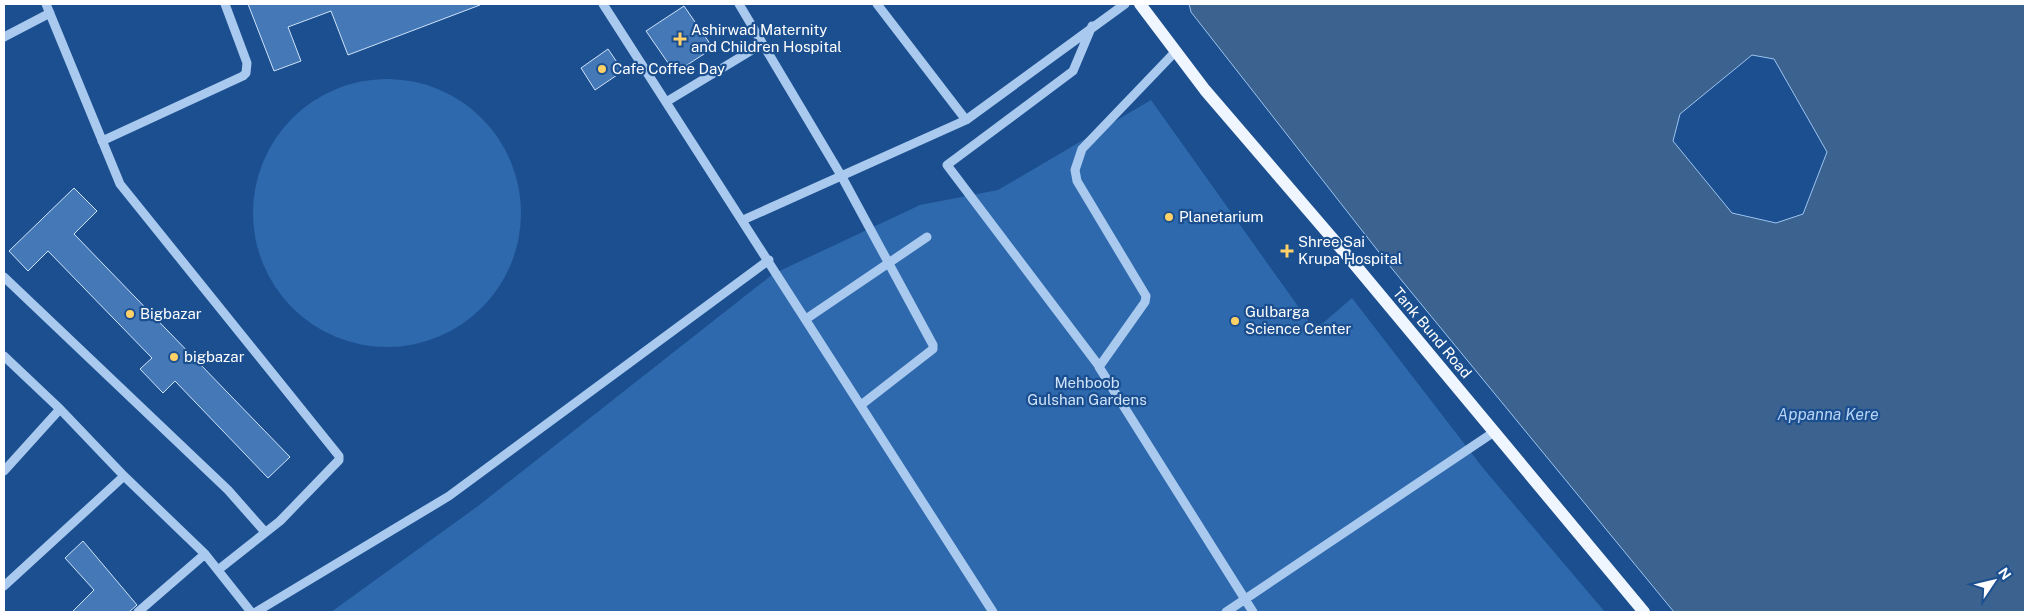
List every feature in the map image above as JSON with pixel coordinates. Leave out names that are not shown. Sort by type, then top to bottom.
[{"type":"main road","name":"Tank Bund Road","points":[[1140,4],[1205,90],[1351,260],[1644,612]]},
{"type":"street","points":[[46,4],[120,184],[339,456],[339,460],[289,512],[218,570]]},
{"type":"street","points":[[102,141],[246,73],[247,63],[225,4]]},
{"type":"street","points":[[603,4],[769,260],[992,612]]},
{"type":"street","points":[[739,4],[842,177],[934,347],[861,405]]},
{"type":"street","points":[[877,4],[966,120]]},
{"type":"street","points":[[743,220],[966,120],[1092,26],[1125,4]]},
{"type":"street","points":[[4,37],[50,13]]},
{"type":"street","points":[[1092,26],[1073,72],[947,165],[1099,366],[1253,612]]},
{"type":"street","points":[[666,102],[762,44]]},
{"type":"street","points":[[1099,366],[1145,302],[1146,296],[1077,181],[1075,170],[1082,149],[1175,52]]},
{"type":"street","points":[[806,319],[927,237]]},
{"type":"street","points":[[256,612],[450,496],[769,260]]},
{"type":"street","points":[[4,277],[228,490],[265,532]]},
{"type":"street","points":[[4,356],[60,409],[124,476],[205,554],[251,612]]},
{"type":"street","points":[[4,470],[60,409]]},
{"type":"street","points":[[1226,612],[1494,432]]},
{"type":"street","points":[[4,586],[124,476]]},
{"type":"street","points":[[138,612],[205,554]]},
{"type":"green space","points":[[387,79],[413,82],[438,89],[472,109],[482,118],[491,128],[511,162],[518,187],[521,213],[518,239],[511,264],[491,298],[482,308],[472,317],[438,337],[413,344],[387,347],[361,344],[336,337],[302,317],[292,308],[283,298],[263,264],[256,239],[253,213],[256,187],[263,162],[283,128],[292,118],[302,109],[336,89],[361,82]]},
{"type":"green space","name":"Mehboob Gulshan Gardens","points":[[1151,100],[1315,330],[1352,298],[1483,468],[1605,612],[331,612],[478,506],[773,274],[920,205],[998,190]]},
{"type":"water","name":"Appanna Kere","points":[[1189,4],[2025,4],[2025,612],[1674,612],[1389,265],[1191,12]],"holes":[[[1752,55],[1774,59],[1827,152],[1803,214],[1776,223],[1732,213],[1673,141],[1680,114]]]},
{"type":"building","points":[[248,4],[480,5],[348,55],[331,11],[288,27],[301,61],[274,71]]},
{"type":"building","name":"Ashirwad Maternity and Children Hospital","points":[[684,6],[713,48],[675,73],[646,31]]},
{"type":"building","name":"Cafe Coffee Day","points":[[608,49],[623,71],[595,90],[581,68]]},
{"type":"building","name":"Bigbazar","points":[[74,188],[97,211],[74,234],[290,457],[268,478],[175,381],[163,393],[140,369],[152,358],[48,251],[28,271],[9,251]]},
{"type":"building","points":[[83,541],[137,605],[129,612],[72,612],[94,590],[65,558]]},
{"type":"place","name":"Ashirwad Maternity and Children Hospital","points":[[680,39]]},
{"type":"place","name":"Cafe Coffee Day","points":[[602,69]]},
{"type":"place","name":"Planetarium","points":[[1169,217]]},
{"type":"place","name":"Shree Sai Krupa Hospital","points":[[1287,251]]},
{"type":"place","name":"Bigbazar","points":[[130,314]]},
{"type":"place","name":"Gulbarga Science Center","points":[[1235,321]]},
{"type":"place","name":"bigbazar","points":[[174,357]]}]
